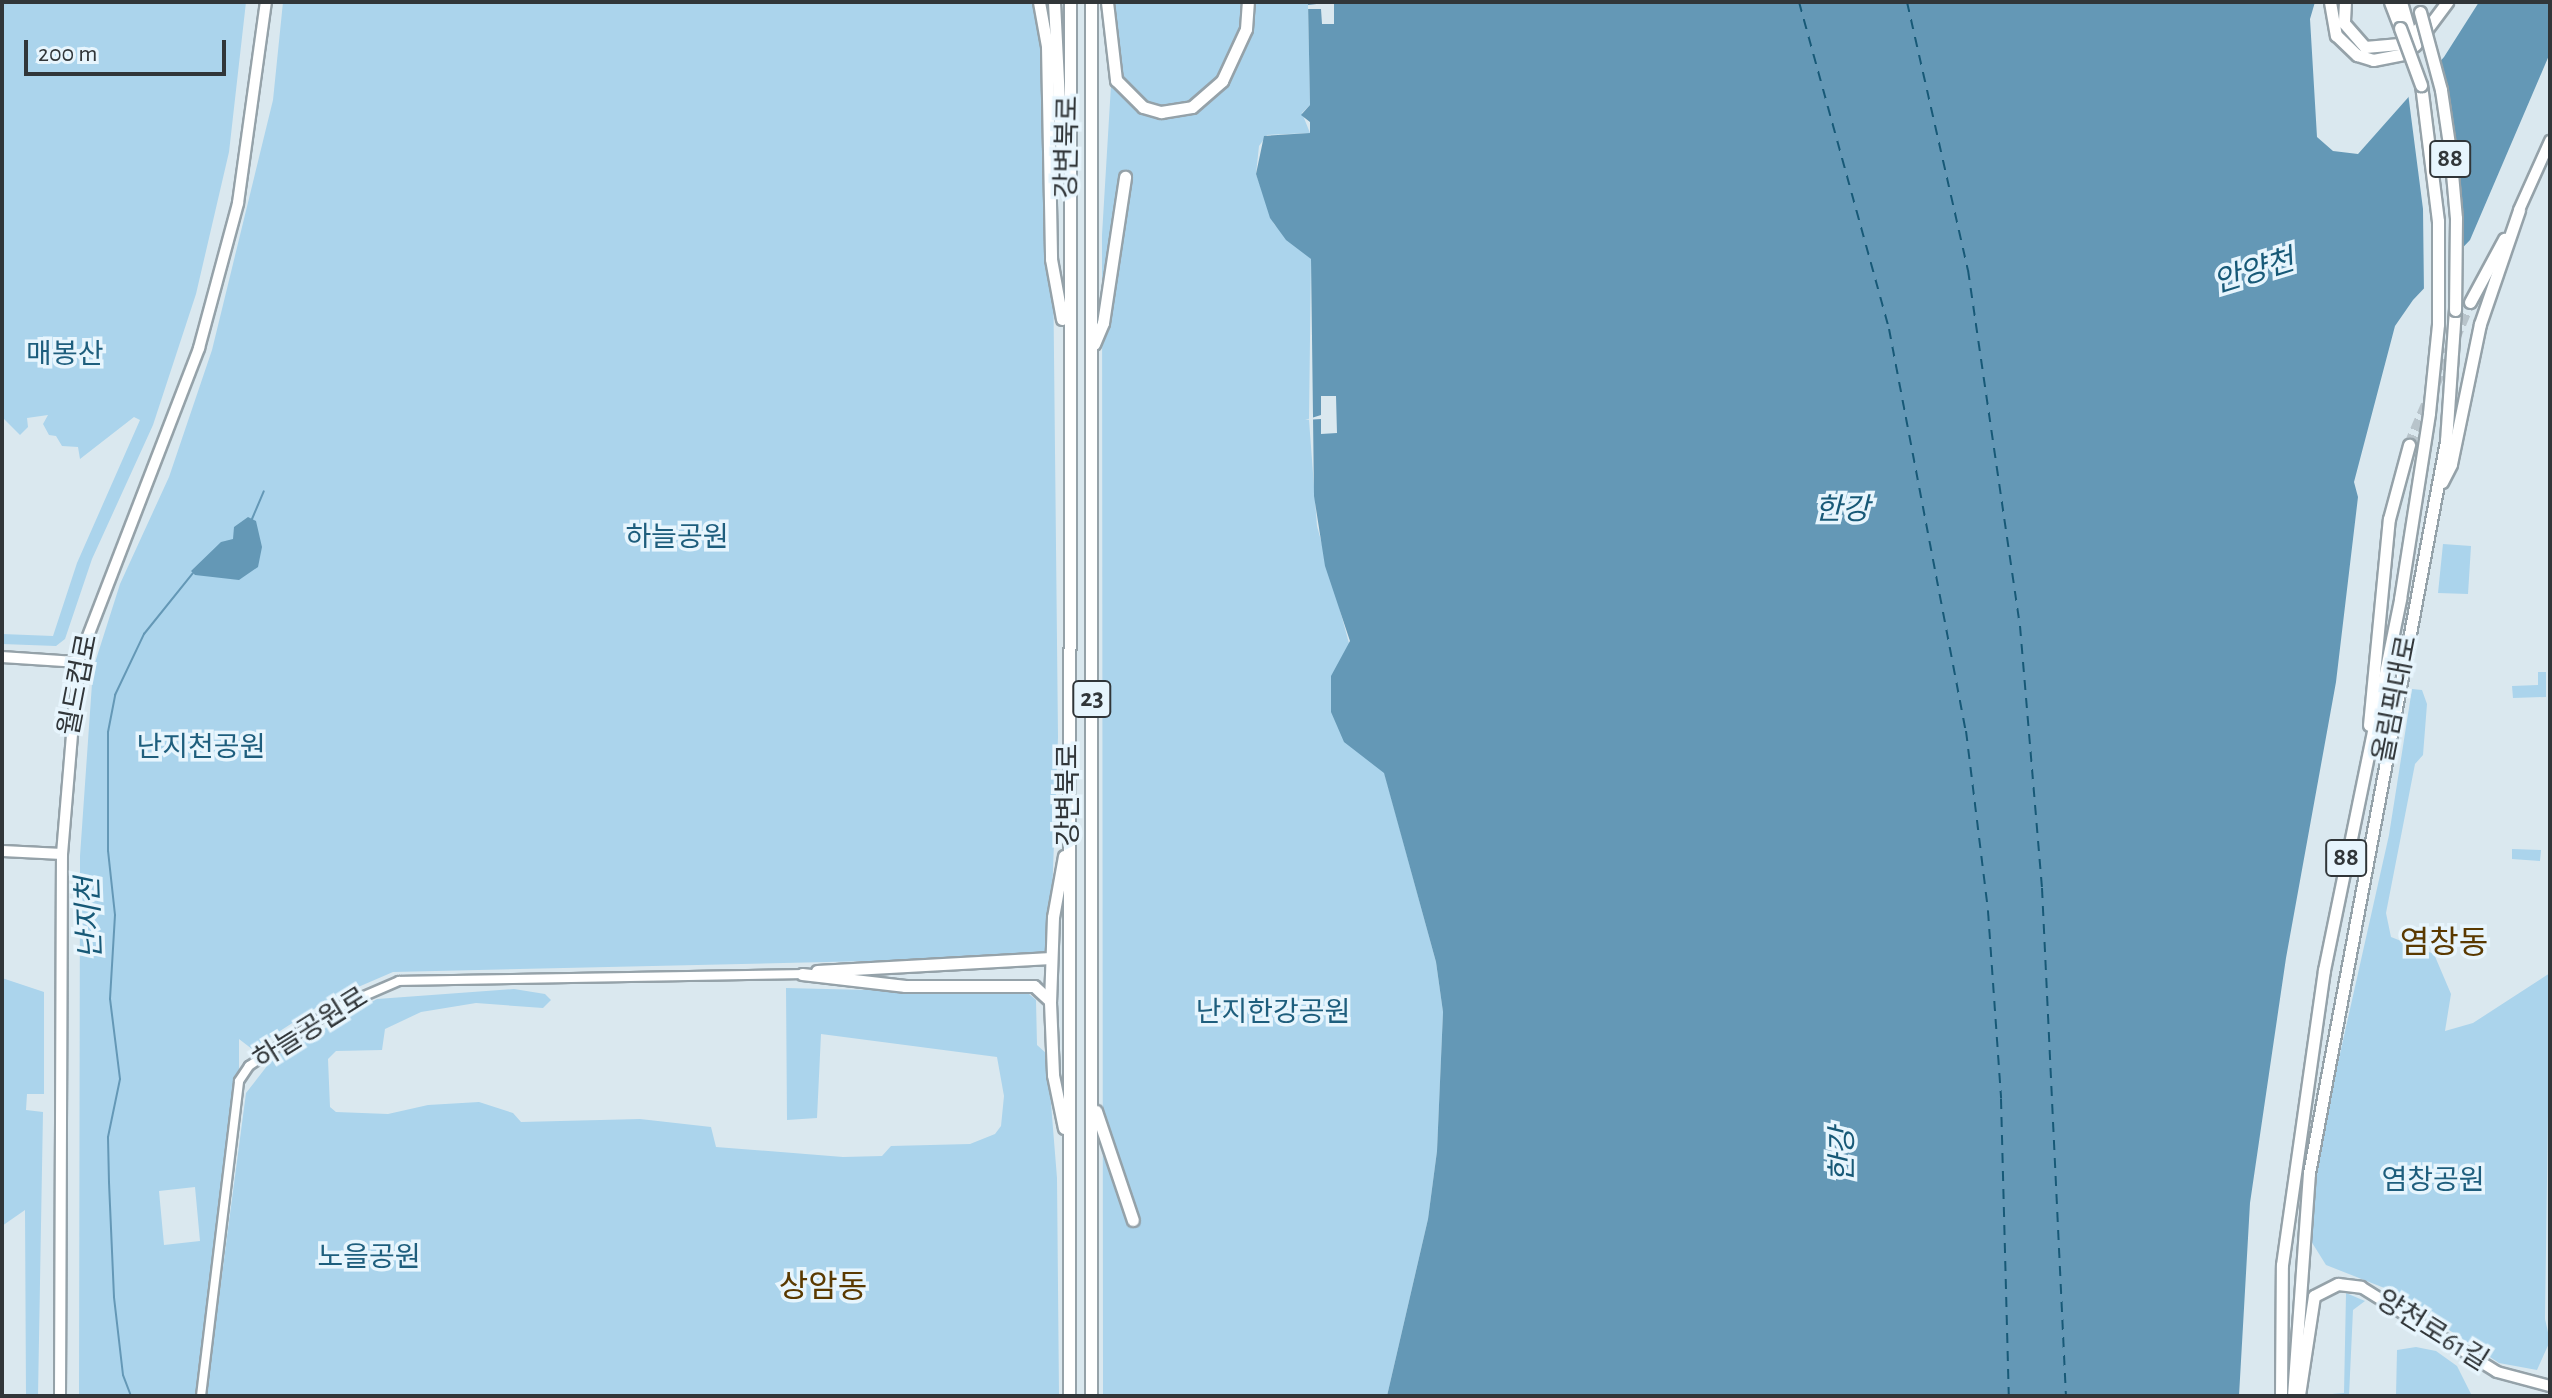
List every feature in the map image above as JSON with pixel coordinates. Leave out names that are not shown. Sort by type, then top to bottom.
[{"type":"highway","points":[[1039,2],[1047,46],[1051,259],[1068,353]]},
{"type":"highway","points":[[1054,2],[1058,131],[1067,198]]},
{"type":"highway","name":"강변북로","points":[[1069,1396],[1067,198],[1070,2]]},
{"type":"highway","name":"강변북로","points":[[1091,2],[1091,1396]]},
{"type":"highway","points":[[1091,66],[1107,2]]},
{"type":"highway","points":[[1107,2],[1111,66],[1116,80],[1143,107],[1161,112],[1192,107],[1215,89],[1236,56],[1248,2]]},
{"type":"highway","points":[[2330,2],[2336,35],[2357,55],[2373,60],[2389,59],[2415,45],[2447,2]]},
{"type":"highway","points":[[2345,2],[2348,32],[2365,47],[2377,50],[2402,44],[2439,2]]},
{"type":"highway","points":[[2390,2],[2404,27]]},
{"type":"highway","name":"올림픽대로","points":[[2281,1396],[2282,1265],[2293,1179],[2324,970],[2400,599],[2438,324],[2438,221],[2421,85],[2404,27],[2401,2]]},
{"type":"highway","name":"올림픽대로","points":[[2296,1396],[2309,1173],[2446,441],[2455,310],[2456,218],[2441,90],[2418,7]]},
{"type":"highway","points":[[1091,352],[1103,323],[1125,177]]},
{"type":"highway","points":[[2470,302],[2519,210]]},
{"type":"highway","points":[[2436,493],[2451,464],[2480,324],[2519,210]]},
{"type":"highway","points":[[2369,742],[2368,697],[2389,519],[2409,445]]},
{"type":"highway","points":[[1068,827],[1051,958],[1050,1002],[1053,1075],[1068,1152]]},
{"type":"highway","points":[[802,974],[865,966],[1039,962],[1051,958]]},
{"type":"highway","points":[[865,966],[866,983]]},
{"type":"highway","points":[[802,974],[866,983],[1034,986],[1044,991],[1050,1002]]},
{"type":"highway","points":[[1091,1095],[1133,1220]]},
{"type":"highway","points":[[2296,1396],[2311,1301],[2328,1286],[2361,1287]]},
{"type":"main road","name":"월드컵로","points":[[60,1396],[62,854],[78,662],[199,348],[238,203],[266,2]]},
{"type":"main road","points":[[2519,210],[2550,141]]},
{"type":"main road","points":[[2,657],[78,662]]},
{"type":"main road","points":[[2,851],[62,854]]},
{"type":"main road","name":"양천로61길","points":[[2361,1287],[2497,1372],[2550,1386]]},
{"type":"street","name":"하늘공원로","points":[[201,1396],[239,1081],[249,1066],[334,1009],[399,981],[802,974]]},
{"type":"green space","name":"매봉산","points":[[2,2],[246,2],[229,152],[196,294],[153,425],[92,559],[65,639],[56,646],[2,644],[2,634],[53,636],[77,563],[140,420],[134,417],[80,459],[78,447],[62,446],[56,436],[49,435],[43,424],[48,415],[27,418],[28,427],[20,435],[2,417]]},
{"type":"green space","name":"하늘공원","points":[[283,2],[1039,2],[1053,259],[1058,737],[1050,949],[1044,957],[393,972],[328,1000],[252,1049],[239,1039],[239,1081],[196,1396],[79,1396],[80,856],[93,669],[120,584],[169,477],[212,350],[273,100]],"holes":[[[195,1187],[200,1241],[164,1245],[159,1191]]]},
{"type":"green space","name":"난지한강공원","points":[[1116,2],[1308,2],[1310,105],[1302,113],[1310,133],[1267,135],[1259,146],[1256,174],[1274,224],[1311,259],[1309,420],[1317,526],[1436,962],[1443,1012],[1437,1151],[1428,1219],[1387,1396],[1103,1396],[1102,235]]},
{"type":"green space","points":[[2443,544],[2471,546],[2468,594],[2438,593]]},
{"type":"green space","points":[[2538,672],[2546,672],[2546,697],[2513,698],[2512,686],[2538,685]]},
{"type":"green space","name":"염창공원","points":[[2412,689],[2422,690],[2427,704],[2423,755],[2415,764],[2386,913],[2391,937],[2434,954],[2451,994],[2445,1031],[2473,1023],[2550,973],[2545,1319],[2550,1341],[2537,1370],[2499,1363],[2387,1289],[2326,1265],[2311,1241],[2320,1143],[2389,835]]},
{"type":"green space","points":[[2512,849],[2541,850],[2540,861],[2512,859]]},
{"type":"green space","points":[[2,978],[44,992],[44,1094],[27,1094],[26,1110],[43,1112],[38,1396],[26,1396],[25,1210],[2,1226]]},
{"type":"green space","name":"노을공원","points":[[786,988],[1029,994],[1036,1000],[1037,1045],[1047,1054],[1057,1178],[1059,1396],[206,1396],[246,1093],[274,1057],[377,999],[514,989],[545,994],[551,1000],[543,1008],[476,1003],[421,1012],[385,1029],[382,1050],[336,1051],[328,1059],[330,1107],[336,1112],[388,1114],[428,1105],[479,1102],[513,1113],[521,1122],[640,1119],[711,1127],[716,1147],[843,1157],[882,1156],[891,1146],[970,1144],[995,1134],[1001,1126],[1004,1096],[997,1057],[821,1034],[817,1118],[787,1120]]},
{"type":"green space","points":[[2346,1293],[2365,1301],[2353,1310],[2349,1396],[2308,1396],[2344,1393]]},
{"type":"green space","points":[[2416,1347],[2436,1351],[2457,1366],[2472,1396],[2396,1396],[2397,1350]]},
{"type":"water","name":"한강","points":[[1308,2],[2315,2],[2310,19],[2317,137],[2333,151],[2358,154],[2444,57],[2479,2],[2550,2],[2550,53],[2470,240],[2413,300],[2395,326],[2354,482],[2358,497],[2336,682],[2286,958],[2250,1203],[2239,1396],[1387,1396],[1428,1219],[1437,1151],[1443,1012],[1436,962],[1384,773],[1344,742],[1331,712],[1331,676],[1350,641],[1325,566],[1314,496],[1311,259],[1286,240],[1270,218],[1256,174],[1264,136],[1310,133],[1310,122],[1301,115],[1310,105]]},
{"type":"water","points":[[248,517],[256,521],[262,547],[258,567],[239,580],[195,575],[191,571],[221,542],[233,539],[234,527]]},
{"type":"pier","points":[[1334,2],[1334,24],[1322,24],[1321,9],[1308,9],[1308,5]]},
{"type":"pier","points":[[2440,56],[2457,154],[2464,253],[2424,295],[2423,209],[2408,93]]},
{"type":"pier","points":[[1321,396],[1336,396],[1337,433],[1321,434],[1321,419],[1305,420],[1321,415]]},
{"type":"waterway","name":"난지천","points":[[252,519],[264,491]]},
{"type":"waterway","name":"난지천","points":[[131,1396],[123,1375],[114,1297],[109,1182],[108,1137],[120,1079],[110,999],[115,915],[108,851],[108,732],[115,695],[144,634],[193,573]]},
{"type":"ferry route","points":[[1799,2],[1889,329],[1966,731],[1988,911],[2001,1099],[2009,1396]]},
{"type":"ferry route","points":[[1907,2],[1968,270],[2020,626],[2042,888],[2066,1396]]},
{"type":"tunnel","points":[[2409,445],[2470,302]]},
{"type":"district","name":"염창동","points":[[2444,943]]},
{"type":"district","name":"상암동","points":[[823,1287]]},
{"type":"water label","name":"안양천","points":[[2254,272]]},
{"type":"park label","name":"난지천공원","points":[[201,748]]}]
